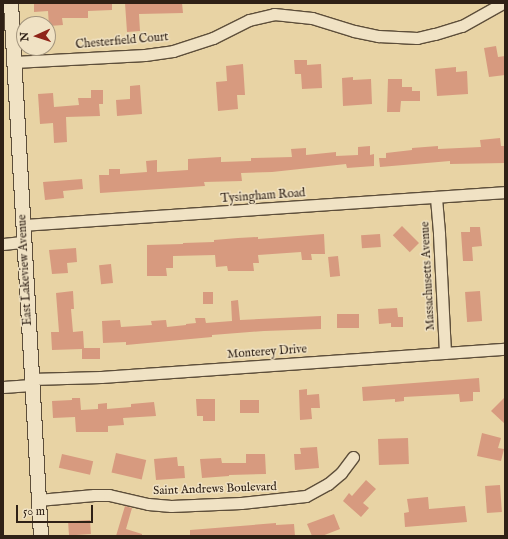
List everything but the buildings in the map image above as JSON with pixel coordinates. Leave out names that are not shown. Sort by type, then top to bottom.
[{"type":"street","name":"East Lakeview Avenue","points":[[11,3],[8,40],[14,62],[40,536]]},
{"type":"street","name":"Chesterfield Court","points":[[14,62],[145,55],[173,51],[214,38],[248,20],[274,14],[312,18],[354,31],[378,36],[417,38],[462,26],[503,3]]},
{"type":"street","name":"Tysingham Road","points":[[22,226],[505,192]]},
{"type":"street","name":"Massachusetts Avenue","points":[[436,198],[445,353]]},
{"type":"street","points":[[3,244],[23,242]]},
{"type":"street","name":"Monterey Drive","points":[[3,387],[31,382],[109,376],[505,349]]},
{"type":"street","name":"Saint Andrews Boulevard","points":[[38,500],[108,495],[148,504],[170,506],[241,503],[306,496],[328,484],[341,473],[353,457]]}]
